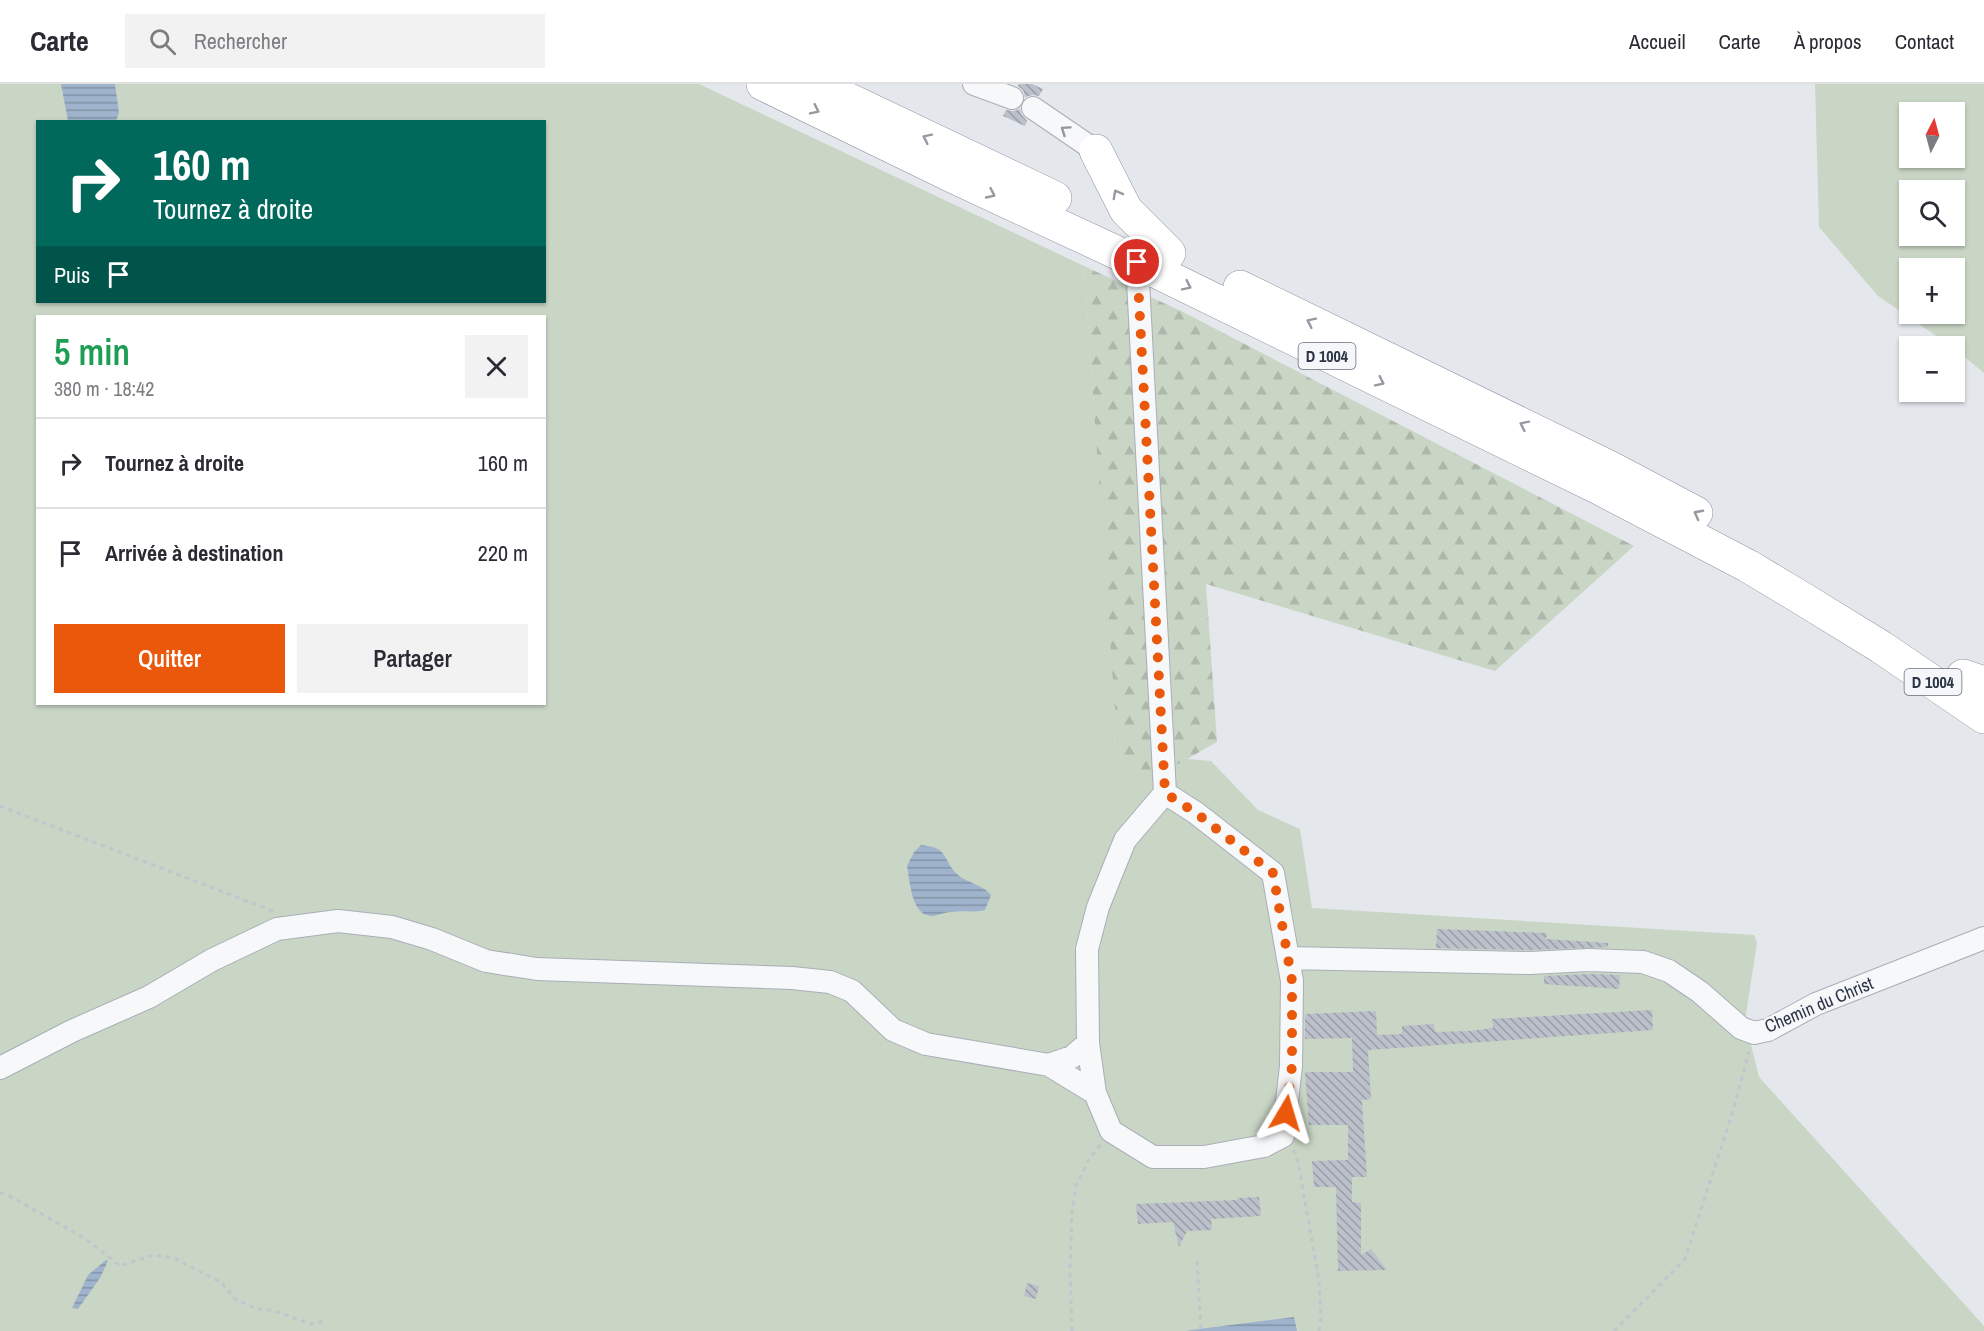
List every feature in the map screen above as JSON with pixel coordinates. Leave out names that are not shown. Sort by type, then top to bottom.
[{"type":"highway","name":"D 1004","points":[[763,84],[952,176],[1137,262],[1599,488],[1748,566],[1881,647],[1984,717]]},
{"type":"highway","name":"D 1004","points":[[816,84],[1611,468],[1752,543],[1889,626],[1977,684]]},
{"type":"highway","points":[[1096,151],[1126,210],[1170,253]]},
{"type":"street","points":[[974,84],[1012,98]]},
{"type":"street","points":[[1033,108],[1096,151]]},
{"type":"street","points":[[1137,262],[1165,793],[1125,840],[1098,907],[1087,949],[1088,1043],[1095,1093],[1111,1131],[1153,1157],[1204,1157],[1264,1146],[1283,1136],[1292,1066],[1292,981],[1273,873],[1196,813],[1165,793]]},
{"type":"street","points":[[0,1068],[72,1031],[149,997],[212,960],[277,929],[338,921],[392,927],[432,939],[486,961],[537,969],[792,978],[830,982],[852,991],[894,1030],[926,1044],[1049,1065],[1095,1093]]},
{"type":"street","name":"Chemin du Christ","points":[[1288,958],[1530,963],[1588,960],[1643,962],[1669,971],[1700,992],[1741,1028],[1754,1033],[1768,1030],[1816,1004],[1984,939]]},
{"type":"street","points":[[1049,1065],[1072,1057],[1088,1043]]},
{"type":"path","points":[[0,806],[308,925]]},
{"type":"path","points":[[1614,1331],[1685,1259],[1732,1114],[1754,1033]]},
{"type":"path","points":[[1072,1331],[1070,1272],[1072,1211],[1076,1186],[1089,1159],[1111,1131]]},
{"type":"path","points":[[1283,1136],[1297,1156],[1319,1281],[1321,1317],[1319,1331]]},
{"type":"path","points":[[0,1193],[8,1195],[86,1239],[120,1266],[153,1255],[174,1258],[222,1283],[235,1299],[256,1309],[275,1311],[310,1324],[325,1321]]},
{"type":"path","points":[[1197,1261],[1201,1331]]},
{"type":"green space","points":[[0,84],[699,84],[1084,266],[1119,753],[1211,761],[1258,810],[1300,829],[1312,908],[1754,935],[1757,943],[1745,1021],[1759,1077],[1984,1326],[1984,1331],[0,1331]]},
{"type":"green space","points":[[1815,84],[1984,84],[1984,373],[1965,357],[1965,336],[1936,336],[1919,324],[1965,324],[1965,258],[1899,258],[1899,310],[1878,296],[1819,227]]},
{"type":"green space","points":[[1084,266],[1183,312],[1634,546],[1495,671],[1206,584],[1217,742],[1150,780],[1118,753]]},
{"type":"water","points":[[61,84],[115,84],[119,113],[116,120],[68,120]]},
{"type":"water","points":[[921,845],[939,850],[958,875],[991,895],[985,910],[949,912],[933,916],[920,911],[913,897],[907,866],[914,852]]},
{"type":"water","points":[[106,1260],[108,1261],[100,1278],[78,1309],[72,1308],[88,1275]]},
{"type":"water","points":[[1294,1317],[1297,1331],[1186,1331],[1191,1330]]},
{"type":"building","points":[[1019,84],[1032,84],[1043,89],[1039,96],[1025,97]]},
{"type":"building","points":[[1020,109],[1027,121],[1025,126],[1003,116],[1006,110]]},
{"type":"building","points":[[1437,929],[1547,933],[1546,939],[1608,943],[1608,947],[1530,950],[1436,948]]},
{"type":"building","points":[[1620,975],[1619,989],[1544,984],[1544,976]]},
{"type":"building","points":[[1652,1010],[1653,1030],[1368,1050],[1371,1099],[1362,1100],[1367,1177],[1352,1177],[1352,1202],[1361,1203],[1361,1255],[1371,1249],[1387,1270],[1335,1271],[1338,1270],[1336,1187],[1314,1187],[1312,1161],[1348,1160],[1348,1125],[1309,1125],[1305,1072],[1353,1072],[1352,1038],[1305,1039],[1305,1014],[1376,1011],[1377,1035],[1402,1034],[1402,1026],[1434,1024],[1435,1032],[1470,1031],[1493,1028],[1492,1019]]},
{"type":"building","points":[[1259,1197],[1261,1216],[1211,1219],[1212,1230],[1187,1231],[1179,1247],[1173,1222],[1138,1224],[1136,1204]]},
{"type":"building","points":[[1027,1283],[1039,1286],[1036,1299],[1024,1296]]},
{"type":"route","points":[[1137,262],[1165,793],[1196,813],[1273,873],[1292,981],[1292,1066],[1286,1113]]}]
